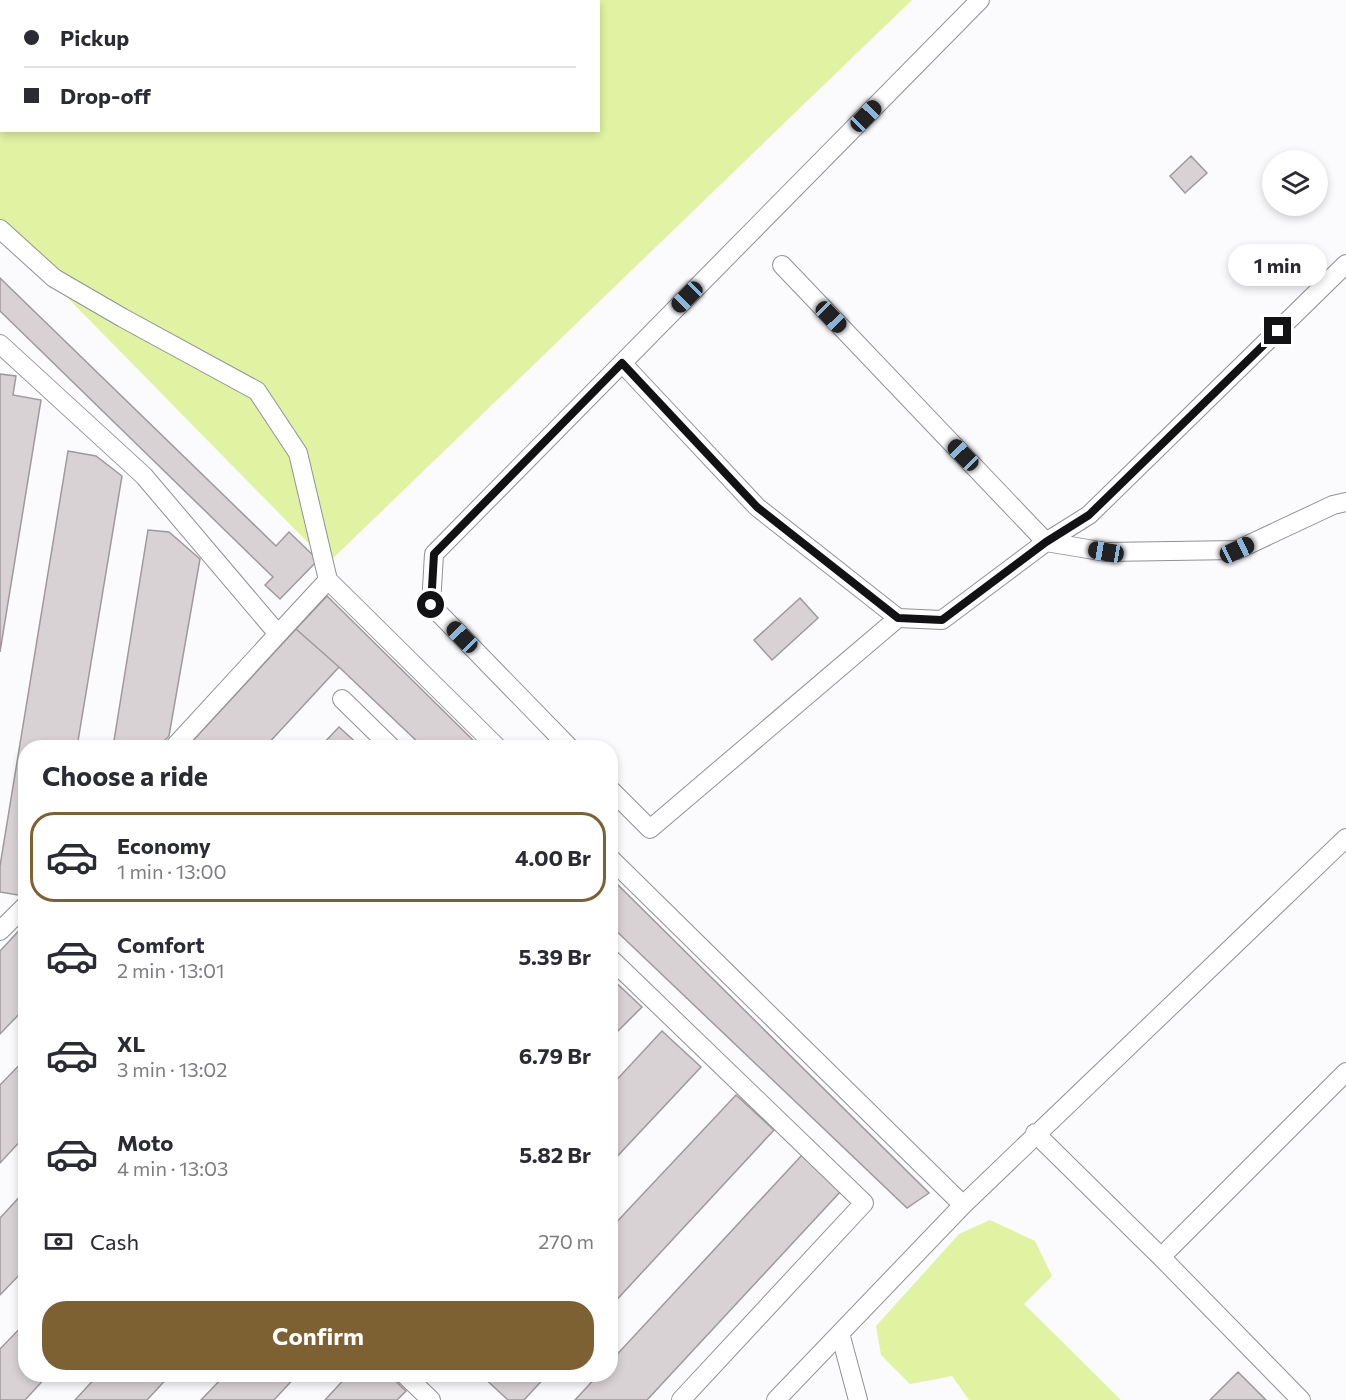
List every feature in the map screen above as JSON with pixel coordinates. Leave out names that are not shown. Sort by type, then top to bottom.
[{"type":"lane","points":[[562,740],[431,605],[434,554],[980,0]]},
{"type":"lane","points":[[0,229],[54,278],[258,391],[298,453],[328,580],[490,740]]},
{"type":"lane","points":[[622,363],[757,507],[898,618],[942,620],[1046,542],[1089,515],[1346,264]]},
{"type":"lane","points":[[782,265],[1046,542],[1106,552],[1237,550],[1332,505],[1346,502]]},
{"type":"lane","points":[[0,344],[144,476],[278,634]]},
{"type":"lane","points":[[180,740],[328,580]]},
{"type":"lane","points":[[618,797],[650,829],[898,618]]},
{"type":"lane","points":[[342,699],[384,740]]},
{"type":"lane","points":[[776,1400],[1035,1133],[1346,838]]},
{"type":"lane","points":[[618,866],[963,1205]]},
{"type":"lane","points":[[0,931],[18,913]]},
{"type":"lane","points":[[618,966],[864,1203],[681,1400]]},
{"type":"lane","points":[[1161,1257],[1346,1072]]},
{"type":"lane","points":[[1035,1133],[1301,1400]]},
{"type":"lane","points":[[840,1333],[858,1400]]},
{"type":"lane","points":[[412,1382],[431,1400]]},
{"type":"green space","points":[[600,0],[912,0],[328,563],[0,229],[0,132],[600,132]]},
{"type":"green space","points":[[990,1220],[1035,1241],[1052,1276],[1024,1304],[1121,1400],[969,1400],[952,1376],[910,1384],[881,1355],[876,1326],[959,1234]]},
{"type":"building","points":[[1191,156],[1207,173],[1185,193],[1170,176]]},
{"type":"building","points":[[0,278],[276,546],[289,532],[318,560],[280,599],[265,585],[273,577],[0,311]]},
{"type":"building","points":[[0,374],[16,376],[13,395],[41,400],[0,652]]},
{"type":"building","points":[[68,451],[96,456],[122,476],[78,740],[21,740]]},
{"type":"building","points":[[148,530],[169,532],[200,559],[169,736],[165,740],[114,740]]},
{"type":"building","points":[[327,596],[473,740],[416,740],[296,629]]},
{"type":"building","points":[[800,598],[818,618],[772,660],[754,640]]},
{"type":"building","points":[[296,629],[339,667],[271,740],[193,740]]},
{"type":"building","points":[[339,727],[353,740],[327,740]]},
{"type":"building","points":[[18,756],[18,895],[0,892],[0,866]]},
{"type":"building","points":[[618,885],[929,1193],[907,1208],[618,933]]},
{"type":"building","points":[[18,932],[18,1015],[0,1034],[0,951]]},
{"type":"building","points":[[618,984],[642,1007],[618,1031]]},
{"type":"building","points":[[662,1031],[701,1067],[618,1155],[618,1078]]},
{"type":"building","points":[[18,1066],[18,1144],[0,1163],[0,1085]]},
{"type":"building","points":[[736,1095],[774,1130],[618,1298],[618,1220]]},
{"type":"building","points":[[802,1155],[841,1191],[647,1400],[575,1400],[592,1382],[618,1382],[618,1353]]},
{"type":"building","points":[[18,1199],[18,1276],[0,1295],[0,1218]]},
{"type":"building","points":[[18,1330],[18,1382],[42,1382],[25,1400],[0,1400],[0,1349]]},
{"type":"building","points":[[1238,1372],[1266,1400],[1210,1400]]},
{"type":"building","points":[[92,1382],[164,1382],[147,1400],[75,1400]]},
{"type":"building","points":[[218,1382],[291,1382],[274,1400],[201,1400]]},
{"type":"building","points":[[342,1382],[396,1382],[406,1391],[397,1400],[325,1400]]},
{"type":"building","points":[[489,1382],[541,1382],[524,1400],[508,1400]]},
{"type":"route","points":[[431,605],[434,554],[622,363],[757,507],[898,618],[942,620],[1046,542],[1089,515],[1278,331]]}]
